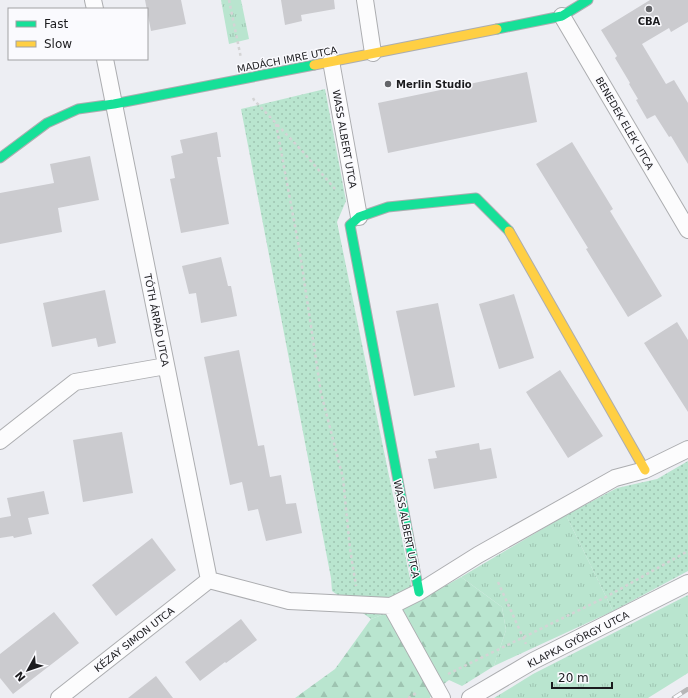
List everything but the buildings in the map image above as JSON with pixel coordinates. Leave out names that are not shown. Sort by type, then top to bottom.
[{"type":"street","points":[[364,0],[373,53]]},
{"type":"street","name":"MADÁCH IMRE UTCA","points":[[0,158],[47,123],[78,109],[114,104],[562,16],[588,0]]},
{"type":"street","name":"BENEDEK ELEK UTCA","points":[[562,16],[688,230]]},
{"type":"street","name":"TÓTH ÁRPÁD UTCA","points":[[104,60],[209,580]]},
{"type":"street","name":"WASS ALBERT UTCA","points":[[331,61],[359,216],[350,225],[419,592],[478,555],[615,478],[645,470],[688,449]]},
{"type":"street","points":[[359,216],[388,207],[476,198],[510,232],[645,470]]},
{"type":"street","points":[[0,441],[75,382],[166,366]]},
{"type":"street","points":[[209,580],[289,601],[391,606],[419,592]]},
{"type":"street","name":"KÉZAY SIMON UTCA","points":[[60,698],[209,580]]},
{"type":"street","name":"KLAPKA GYÖRGY UTCA","points":[[470,698],[533,661],[688,583]]},
{"type":"street","points":[[391,606],[442,698]]},
{"type":"path","points":[[229,0],[245,78],[254,100],[339,193]]},
{"type":"path","points":[[276,124],[300,253],[322,393],[343,478],[350,549],[360,605]]},
{"type":"path","points":[[408,698],[433,682],[606,597],[688,552]]},
{"type":"path","points":[[498,582],[533,661]]},
{"type":"green space","points":[[221,0],[241,0],[249,39],[229,44]]},
{"type":"green space","points":[[325,89],[346,201],[337,222],[415,603],[371,619],[332,591],[331,578],[241,109]]},
{"type":"green space","points":[[688,461],[688,571],[613,611],[566,515],[617,488],[657,479]]},
{"type":"green space","points":[[566,515],[613,611],[494,666],[506,630],[502,607],[461,577]]},
{"type":"green space","points":[[461,577],[502,607],[506,630],[494,666],[462,686],[449,680],[432,693],[430,698],[295,698],[335,669],[371,619],[415,603]]},
{"type":"green space","points":[[688,595],[688,673],[648,698],[494,698],[533,674]]},
{"type":"railway","points":[[674,698],[688,689]]},
{"type":"traffic: fast","points":[[497,29],[562,16],[588,0]]},
{"type":"traffic: fast","points":[[0,158],[47,123],[78,109],[114,104],[314,65]]},
{"type":"traffic: fast","points":[[419,592],[350,225],[359,217],[388,207],[476,198],[509,231]]},
{"type":"traffic: slow","points":[[314,65],[497,29]]},
{"type":"traffic: slow","points":[[509,231],[645,470]]},
{"type":"place","name":"CBA","points":[[649,9]]},
{"type":"place","name":"Merlin Studio","points":[[388,84]]}]
